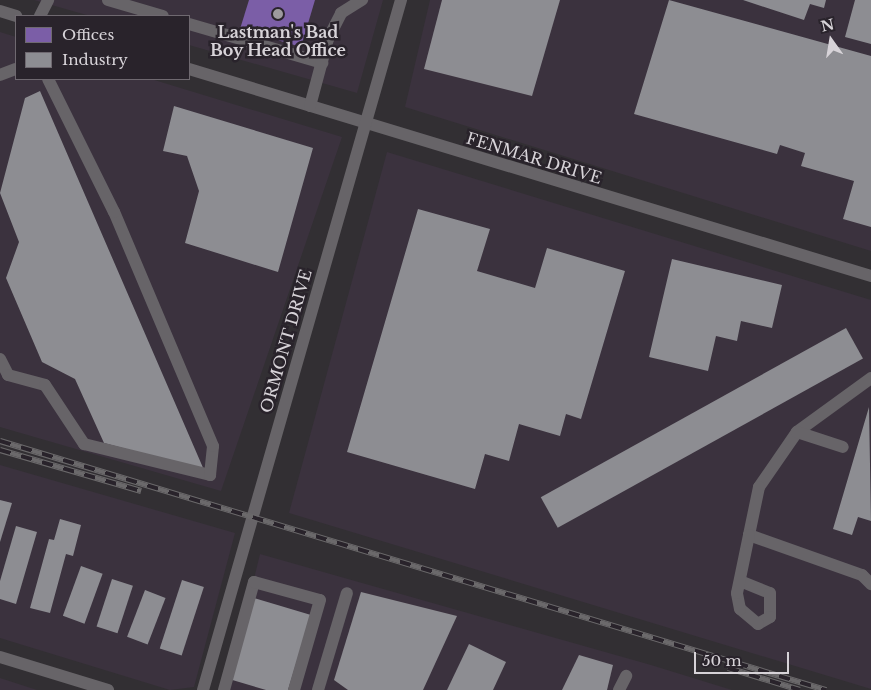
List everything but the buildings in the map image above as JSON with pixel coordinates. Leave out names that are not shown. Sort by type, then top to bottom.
[{"type":"street","points":[[40,15],[48,0]]},
{"type":"street","points":[[108,0],[160,15]]},
{"type":"street","points":[[310,106],[322,63],[341,13],[362,0]]},
{"type":"street","name":"ORMONT DRIVE","points":[[203,690],[401,0]]},
{"type":"street","points":[[0,11],[15,16]]},
{"type":"street","points":[[190,24],[322,63]]},
{"type":"street","points":[[0,75],[15,69]]},
{"type":"street","name":"FENMAR DRIVE","points":[[190,69],[871,276]]},
{"type":"street","points":[[0,359],[8,375],[45,385],[84,444],[210,475],[212,446],[114,212],[48,80]]},
{"type":"street","points":[[740,581],[759,487],[797,432],[871,378]]},
{"type":"street","points":[[797,432],[844,447]]},
{"type":"street","points":[[749,535],[862,575],[871,584]]},
{"type":"street","points":[[224,690],[254,582],[320,600],[294,690]]},
{"type":"street","points":[[318,690],[347,593]]},
{"type":"street","points":[[0,657],[108,690]]},
{"type":"street","points":[[619,690],[626,676]]},
{"type":"shaded area","points":[[34,0],[383,0],[357,93],[190,45],[190,15],[86,15]]},
{"type":"shaded area","points":[[430,0],[871,0],[871,251],[405,107]]},
{"type":"shaded area","points":[[0,32],[15,37],[15,80],[154,80],[342,137],[221,491],[0,427]]},
{"type":"shaded area","points":[[387,152],[871,300],[871,689],[289,513]]},
{"type":"shaded area","points":[[0,465],[235,533],[194,687],[170,690],[0,638]]},
{"type":"shaded area","points":[[260,554],[651,665],[732,690],[227,690]]},
{"type":"shaded area","points":[[0,678],[37,690],[0,690]]},
{"type":"railway","points":[[0,441],[826,690]]},
{"type":"railway","points":[[0,450],[141,491]]},
{"type":"railway","points":[[728,668],[800,690]]},
{"type":"place","name":"Lastman's Bad Boy Head Office","points":[[278,14]]}]
